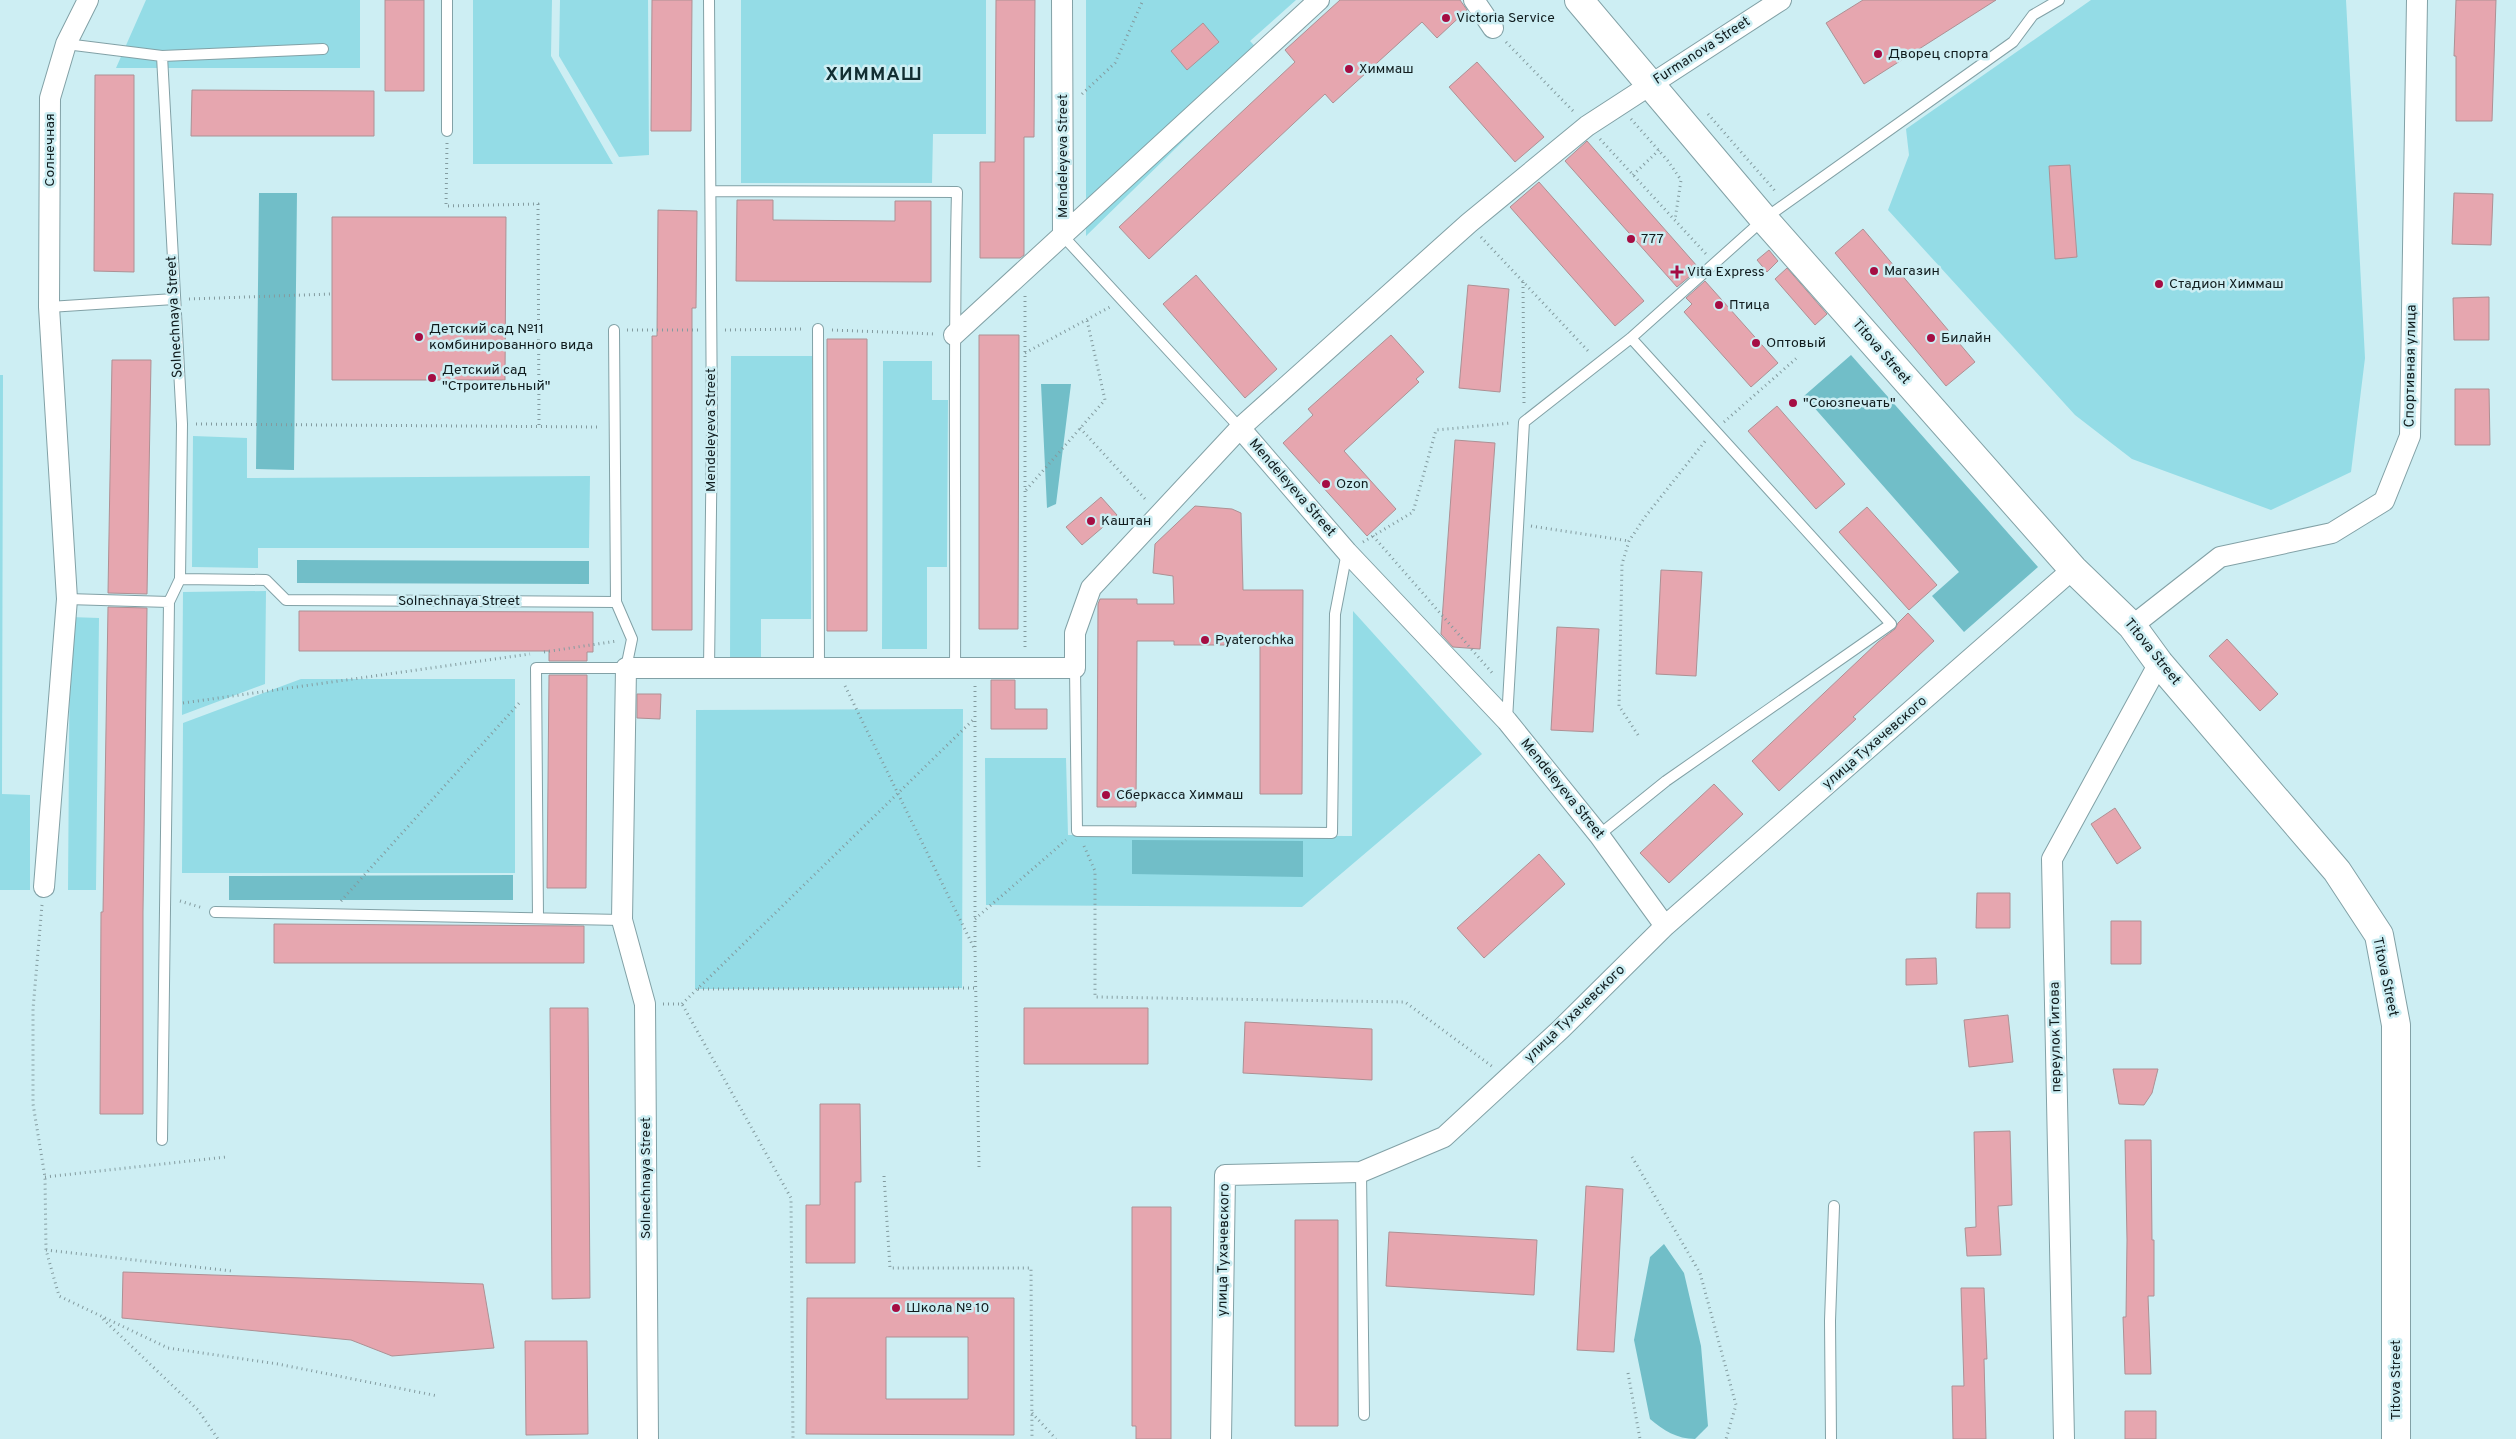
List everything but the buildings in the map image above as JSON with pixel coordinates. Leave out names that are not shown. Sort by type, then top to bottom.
[{"type":"street","name":"Солнечная","points":[[44,887],[67,599],[49,307],[50,98],[66,44],[88,0]]},
{"type":"street","name":"Mendeleyeva Street","points":[[1062,0],[1063,236]]},
{"type":"street","points":[[954,335],[1319,0]]},
{"type":"street","points":[[1474,0],[1493,28]]},
{"type":"street","name":"Titova Street","points":[[1579,0],[1649,86],[1775,212],[2073,569],[2132,626],[2159,663],[2337,871],[2379,935],[2396,1025],[2396,1439]]},
{"type":"street","name":"Furmanova Street","points":[[1075,668],[1075,633],[1091,588],[1240,428],[1469,223],[1587,126],[1781,0]]},
{"type":"street","name":"Спортивная улица","points":[[2132,626],[2220,557],[2332,532],[2384,501],[2410,436],[2417,0]]},
{"type":"street","name":"Mendeleyeva Street","points":[[1240,428],[1347,552],[1507,721],[1599,834],[1665,926]]},
{"type":"street","name":"улица Тухачевского","points":[[1221,1439],[1225,1175],[1361,1172],[1444,1137],[1561,1029],[1665,926],[2073,569]]},
{"type":"street","name":"переулок Титова","points":[[2064,1439],[2052,859],[2159,663]]},
{"type":"street","points":[[626,668],[709,670],[1075,668]]},
{"type":"street","name":"Solnechnaya Street","points":[[626,668],[622,920],[645,1004],[648,1439]]},
{"type":"lane","points":[[447,0],[447,131]]},
{"type":"lane","name":"Mendeleyeva Street","points":[[709,0],[712,430],[709,670]]},
{"type":"lane","points":[[1507,721],[1524,422],[1601,364],[1775,212],[2012,42],[2033,15],[2059,0]]},
{"type":"lane","points":[[66,44],[162,56],[323,49]]},
{"type":"lane","name":"Solnechnaya Street","points":[[162,56],[182,424],[180,578],[169,602],[162,1140]]},
{"type":"lane","points":[[711,192],[957,192],[954,335],[957,392],[955,668]]},
{"type":"lane","name":"Mendeleyeva Street","points":[[1063,236],[1240,428]]},
{"type":"lane","points":[[49,307],[174,299]]},
{"type":"lane","points":[[818,329],[827,669]]},
{"type":"lane","points":[[614,330],[616,602],[632,639]]},
{"type":"lane","points":[[1599,834],[1666,781],[1891,624],[1713,431],[1631,338]]},
{"type":"lane","points":[[1075,668],[1077,831],[1332,833],[1334,614],[1347,552]]},
{"type":"lane","name":"Solnechnaya Street","points":[[180,578],[266,580],[286,600],[616,602]]},
{"type":"lane","points":[[67,599],[169,602]]},
{"type":"lane","name":"Solnechnaya Street","points":[[626,668],[632,639]]},
{"type":"lane","points":[[538,917],[536,668],[626,668]]},
{"type":"lane","points":[[215,912],[622,920]]},
{"type":"lane","points":[[1361,1172],[1364,1415]]},
{"type":"lane","points":[[1831,1439],[1830,1322],[1834,1206]]},
{"type":"path","points":[[1062,113],[1115,63],[1143,0]]},
{"type":"path","points":[[1618,106],[1659,150],[1681,180],[1675,220]]},
{"type":"path","points":[[447,131],[446,206],[538,204],[539,426]]},
{"type":"path","points":[[1726,133],[1775,212]]},
{"type":"path","points":[[1633,175],[1659,150]]},
{"type":"path","points":[[1469,223],[1601,364]]},
{"type":"path","points":[[1025,270],[1025,668]]},
{"type":"path","points":[[1347,552],[1413,512],[1436,430],[1524,422],[1523,282]]},
{"type":"path","points":[[174,299],[332,294]]},
{"type":"path","points":[[1025,353],[1123,301]]},
{"type":"path","points":[[1025,491],[1105,400],[1087,320]]},
{"type":"path","points":[[614,330],[710,330]]},
{"type":"path","points":[[1638,735],[1619,706],[1622,564],[1629,542],[1645,517],[1713,431],[1798,356]]},
{"type":"path","points":[[182,424],[615,427]]},
{"type":"path","points":[[1080,428],[1160,515]]},
{"type":"path","points":[[1518,524],[1629,542]]},
{"type":"path","points":[[1374,536],[1509,693]]},
{"type":"path","points":[[543,652],[632,639]]},
{"type":"path","points":[[168,705],[534,653]]},
{"type":"path","points":[[976,668],[976,988],[979,1167]]},
{"type":"path","points":[[827,669],[898,794],[976,950]]},
{"type":"path","points":[[329,914],[536,684]]},
{"type":"path","points":[[645,1004],[682,1004],[976,718]]},
{"type":"path","points":[[976,919],[1077,831],[1095,871],[1095,997],[1405,1002],[1507,1078]]},
{"type":"path","points":[[44,887],[33,1009],[33,1104],[45,1177],[46,1250],[58,1296],[168,1348],[278,1364],[438,1396]]},
{"type":"path","points":[[165,896],[215,912]]},
{"type":"path","points":[[697,989],[976,988]]},
{"type":"path","points":[[682,1004],[791,1198],[793,1439]]},
{"type":"path","points":[[45,1177],[226,1157]]},
{"type":"path","points":[[1632,1157],[1700,1273],[1736,1405],[1726,1439]]},
{"type":"path","points":[[884,1176],[890,1268],[1031,1268],[1032,1439]]},
{"type":"path","points":[[46,1250],[232,1271]]},
{"type":"path","points":[[100,1316],[198,1410],[218,1439]]},
{"type":"path","points":[[1628,1373],[1640,1439]]},
{"type":"path","points":[[1032,1412],[1056,1439]]},
{"type":"shaded area","points":[[146,0],[360,0],[360,68],[116,68]]},
{"type":"shaded area","points":[[473,0],[552,0],[551,56],[613,164],[473,164]]},
{"type":"shaded area","points":[[560,0],[648,0],[649,155],[619,157],[559,56]]},
{"type":"shaded area","points":[[741,0],[986,0],[986,134],[933,134],[932,183],[741,183]]},
{"type":"shaded area","points":[[1086,0],[1296,0],[1250,41],[1267,59],[1086,236]]},
{"type":"shaded area","name":"Стадион Химмаш","points":[[2091,0],[2346,0],[2365,358],[2351,472],[2271,510],[2132,459],[2075,415],[1888,210],[1909,155],[1906,129]]},
{"type":"shaded area","points":[[259,193],[297,193],[294,470],[256,469]]},
{"type":"shaded area","points":[[1851,355],[2038,567],[1964,632],[1932,596],[1959,572],[1804,396]]},
{"type":"shaded area","points":[[731,356],[812,356],[811,619],[761,619],[761,661],[730,661]]},
{"type":"shaded area","points":[[883,361],[932,361],[932,400],[948,400],[947,567],[927,567],[927,649],[882,649]]},
{"type":"shaded area","points":[[0,375],[3,375],[2,794],[30,795],[30,890],[0,890]]},
{"type":"shaded area","points":[[1041,384],[1071,384],[1056,504],[1047,508]]},
{"type":"shaded area","points":[[193,436],[247,438],[247,478],[590,476],[589,548],[258,548],[258,568],[192,567]]},
{"type":"shaded area","points":[[297,560],[589,561],[589,584],[297,583]]},
{"type":"shaded area","points":[[266,591],[265,684],[182,715],[183,592]]},
{"type":"shaded area","points":[[1353,611],[1482,754],[1302,907],[986,905],[985,758],[1066,758],[1068,835],[1352,836]]},
{"type":"shaded area","points":[[70,617],[99,618],[96,890],[68,890]]},
{"type":"shaded area","points":[[301,679],[515,679],[515,873],[182,873],[183,723]]},
{"type":"shaded area","points":[[963,709],[962,988],[695,989],[696,710]]},
{"type":"shaded area","points":[[1132,840],[1303,841],[1303,877],[1132,874]]},
{"type":"shaded area","points":[[513,875],[513,900],[229,900],[229,876]]},
{"type":"shaded area","points":[[1664,1244],[1684,1273],[1701,1346],[1708,1426],[1695,1439],[1688,1439],[1671,1433],[1650,1419],[1634,1340],[1650,1257]]},
{"type":"place","name":"Victoria Service","points":[[1446,18]]},
{"type":"place","name":"Дворец спорта","points":[[1878,54]]},
{"type":"place","name":"Химмаш","points":[[1349,69]]},
{"type":"place","name":"777","points":[[1631,239]]},
{"type":"place","name":"Магазин","points":[[1874,271]]},
{"type":"place","name":"Vita Express","points":[[1677,272]]},
{"type":"place","name":"Стадион Химмаш","points":[[2159,284]]},
{"type":"place","name":"Птица","points":[[1719,305]]},
{"type":"place","name":"Детский сад №11 комбинированного вида","points":[[419,337]]},
{"type":"place","name":"Билайн","points":[[1931,338]]},
{"type":"place","name":"Оптовый","points":[[1756,343]]},
{"type":"place","name":"Детский сад \"Строительный\"","points":[[432,378]]},
{"type":"place","name":"\"Союзпечать\"","points":[[1793,403]]},
{"type":"place","name":"Ozon","points":[[1326,484]]},
{"type":"place","name":"Каштан","points":[[1091,521]]},
{"type":"place","name":"Pyaterochka","points":[[1205,640]]},
{"type":"place","name":"Сберкасса Химмаш","points":[[1106,795]]},
{"type":"place","name":"Школа № 10","points":[[896,1308]]},
{"type":"district","name":"ХИММАШ","points":[[874,75]]}]
